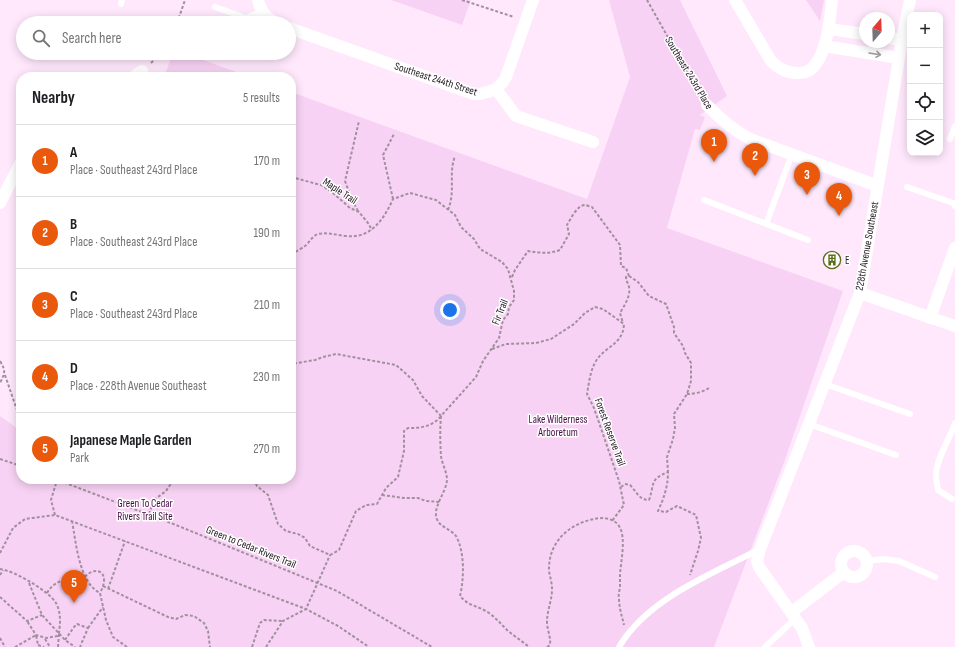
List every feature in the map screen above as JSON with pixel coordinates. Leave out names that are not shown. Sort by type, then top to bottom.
[{"type":"street","points":[[533,0],[506,77],[496,89],[516,116],[593,142]]},
{"type":"street","points":[[735,0],[771,61],[781,69],[793,73],[810,71],[818,60],[829,29],[832,0]]},
{"type":"street","name":"228th Avenue Southeast","points":[[809,647],[802,628],[759,568],[758,561],[760,549],[860,293],[910,0]]},
{"type":"street","points":[[260,6],[266,16]]},
{"type":"street","points":[[829,29],[859,33]]},
{"type":"street","name":"Southeast 244th Street","points":[[296,30],[474,94],[486,93],[496,89]]},
{"type":"street","points":[[895,39],[902,40]]},
{"type":"street","points":[[824,46],[899,58]]},
{"type":"street","name":"Southeast 243rd Place","points":[[707,105],[719,118],[740,134],[750,139],[878,186]]},
{"type":"street","points":[[0,204],[16,172]]},
{"type":"street","points":[[930,318],[955,248]]},
{"type":"street","points":[[860,293],[955,326]]},
{"type":"street","points":[[856,551],[865,556],[868,566],[862,575],[853,578],[844,572],[841,563],[846,554],[856,551]]},
{"type":"street","points":[[794,615],[844,572]]},
{"type":"lane","points":[[248,16],[260,6]]},
{"type":"lane","points":[[215,7],[240,16]]},
{"type":"lane","points":[[950,139],[955,126]]},
{"type":"lane","points":[[766,224],[792,154]]},
{"type":"lane","points":[[907,187],[953,203],[955,206]]},
{"type":"lane","points":[[704,200],[808,240]]},
{"type":"lane","points":[[825,384],[910,414]]},
{"type":"lane","points":[[952,499],[938,490],[936,473],[943,452],[953,432],[955,423]]},
{"type":"lane","points":[[809,424],[896,455]]},
{"type":"lane","points":[[619,647],[626,636],[650,612],[685,587],[760,549]]},
{"type":"lane","points":[[867,561],[883,559],[899,561],[935,577]]},
{"type":"lane","points":[[765,647],[794,615]]},
{"type":"path","points":[[179,16],[185,0]]},
{"type":"path","points":[[462,0],[526,20]]},
{"type":"path","name":"Southeast 243rd Place","points":[[647,0],[707,105]]},
{"type":"path","points":[[140,72],[153,60]]},
{"type":"path","points":[[359,121],[345,181],[352,200],[359,212]]},
{"type":"path","points":[[296,251],[304,247],[314,236],[319,234],[332,233],[357,237],[372,230],[385,217],[393,199],[383,155],[394,134]]},
{"type":"path","points":[[448,210],[452,200],[453,184],[451,167],[455,156]]},
{"type":"path","name":"Maple Trail","points":[[296,178],[321,186],[334,193],[350,208],[359,212],[372,230]]},
{"type":"path","name":"Fir Trail","points":[[382,495],[386,488],[398,477],[404,451],[404,431],[408,428],[420,428],[431,425],[437,421],[476,377],[483,361],[499,338],[503,320],[508,314],[509,307],[514,300],[514,291],[508,269],[502,262],[480,250],[474,239],[460,227],[455,215],[436,200],[410,193],[393,199]]},
{"type":"path","points":[[511,278],[528,251],[542,254],[560,250],[569,234],[566,226],[580,207],[585,205],[592,207],[620,245],[621,266],[626,268],[629,276],[638,282],[649,296],[666,304],[674,327],[674,333],[692,363],[691,381],[687,394],[674,414],[675,428],[667,457],[668,484],[664,499],[658,511],[666,512],[677,506],[696,515],[701,538],[688,585],[685,587]]},
{"type":"path","name":"Forest Reserve Trail","points":[[612,520],[624,505],[621,487],[594,408],[587,394],[591,371],[596,361],[600,355],[617,342],[623,332],[623,324],[620,313],[626,304],[629,288],[626,277],[629,276]]},
{"type":"path","points":[[492,349],[506,344],[536,343],[551,339],[574,324],[585,313],[595,307],[603,309],[623,324]]},
{"type":"path","points":[[296,363],[336,354],[396,365],[413,380],[422,396],[442,416],[441,457],[447,479],[436,515],[439,524],[455,535],[460,545],[463,568],[463,585],[460,596],[466,602],[482,608],[489,613],[529,647]]},
{"type":"path","points":[[0,361],[4,368],[16,407]]},
{"type":"path","points":[[0,383],[5,375]]},
{"type":"path","points":[[687,394],[692,394],[709,388]]},
{"type":"path","points":[[0,459],[16,464]]},
{"type":"path","points":[[621,487],[625,484],[630,484],[639,496],[644,500],[649,500],[653,481],[658,476],[668,472]]},
{"type":"path","points":[[55,516],[51,500],[56,484]]},
{"type":"path","name":"Green to Cedar Rivers Trail","points":[[70,484],[336,591],[432,647]]},
{"type":"path","points":[[149,515],[154,500],[166,491],[171,484]]},
{"type":"path","points":[[256,484],[268,495],[278,524],[286,531],[298,534],[305,538],[310,546],[330,555]]},
{"type":"path","points":[[266,647],[283,621],[306,609],[330,555],[339,550],[356,511],[366,505],[377,504],[382,495],[418,498],[426,501],[440,502]]},
{"type":"path","points":[[0,553],[13,528],[25,519],[55,516],[72,521],[306,609],[338,626],[369,647]]},
{"type":"path","points":[[547,647],[550,645],[551,637],[547,631],[547,613],[550,605],[552,588],[549,570],[550,556],[555,544],[568,529],[575,525],[588,520],[601,518],[612,520],[619,526],[622,536],[619,600],[620,612],[626,636]]},
{"type":"path","points":[[72,521],[80,561],[86,581],[100,593]]},
{"type":"path","points":[[108,588],[125,541]]},
{"type":"path","points":[[0,576],[2,570],[24,577],[28,582],[42,615],[65,640],[74,647]]},
{"type":"path","points":[[85,577],[89,572],[93,571],[99,571],[102,574],[104,579],[100,593],[106,620],[113,637],[126,647]]},
{"type":"path","points":[[47,593],[50,586],[57,581],[75,579],[86,581]]},
{"type":"path","points":[[28,582],[47,593],[55,601],[60,613],[58,647]]},
{"type":"path","points":[[103,586],[168,617],[176,619],[184,615],[194,616],[204,623],[208,631],[210,647]]},
{"type":"path","points":[[0,597],[28,621],[36,635],[38,646],[44,647]]},
{"type":"path","points":[[80,647],[88,628],[103,607]]},
{"type":"path","points":[[28,621],[42,615]]},
{"type":"path","points":[[252,647],[260,623],[264,620],[283,621]]},
{"type":"path","points":[[65,640],[77,624],[88,628]]},
{"type":"path","points":[[15,647],[36,635],[45,638],[57,636],[59,633]]},
{"type":"path","points":[[0,638],[5,647]]},
{"type":"path","points":[[45,638],[50,647]]},
{"type":"green space","points":[[391,0],[471,0],[462,25]]},
{"type":"green space","name":"Lake Wilderness Arboretum","points":[[609,0],[680,0],[727,96],[700,115],[705,117],[700,130],[695,129],[667,228],[843,291],[786,457],[714,647],[0,647],[0,416],[16,427],[16,484],[296,484],[296,94],[587,199],[630,77]]},
{"type":"green space","points":[[806,0],[824,0],[820,21]]},
{"type":"green space","points":[[170,60],[203,60],[236,72],[166,72]]},
{"type":"place","name":"A","points":[[714,162]]},
{"type":"place","name":"B","points":[[755,176]]},
{"type":"place","name":"C","points":[[807,195]]},
{"type":"place","name":"D","points":[[839,216]]},
{"type":"place","name":"E","points":[[832,260]]},
{"type":"place","name":"Japanese Maple Garden","points":[[74,603]]},
{"type":"park label","name":"Green To Cedar Rivers Trail Site","points":[[145,509]]}]
